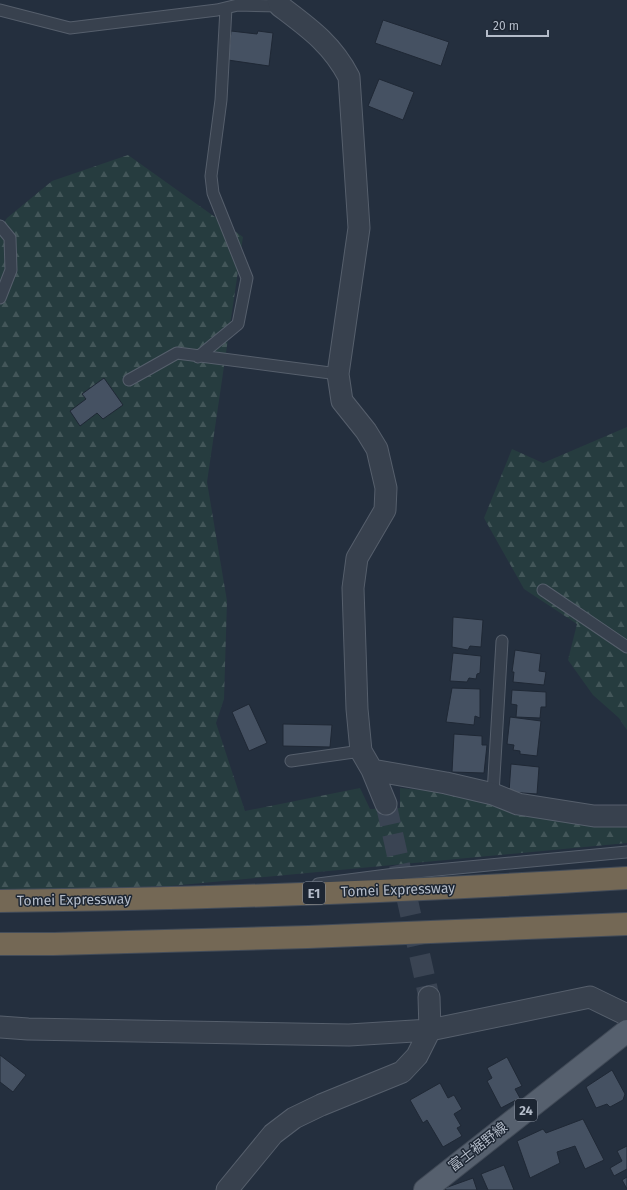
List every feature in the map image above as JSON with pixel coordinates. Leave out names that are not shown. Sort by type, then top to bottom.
[{"type":"highway","name":"Tomei Expressway","points":[[0,901],[480,888],[627,878]]},
{"type":"highway","points":[[0,944],[54,944],[300,937],[627,924]]},
{"type":"main road","name":"富士裾野線","points":[[425,1190],[627,1031]]},
{"type":"street","points":[[279,3],[316,33],[340,59],[349,77],[359,228],[338,374],[342,401],[366,431],[378,450],[386,488],[385,510],[357,558],[353,588],[357,709],[361,751],[372,770],[386,804]]},
{"type":"street","points":[[372,770],[446,783],[493,794],[518,804],[594,816],[627,816]]},
{"type":"street","points":[[227,1190],[273,1134],[294,1118],[321,1105],[402,1072],[417,1056],[430,1030],[430,997]]},
{"type":"street","points":[[0,1027],[28,1029],[349,1035],[430,1030],[590,997],[627,1014]]},
{"type":"lane","points":[[0,10],[70,28],[226,8],[238,5],[279,3]]},
{"type":"lane","points":[[198,357],[238,324],[247,278],[213,193],[211,176],[221,100],[226,8]]},
{"type":"lane","points":[[0,226],[10,238],[12,270],[0,298]]},
{"type":"lane","points":[[129,380],[177,353],[198,357],[338,374]]},
{"type":"lane","points":[[543,590],[627,647]]},
{"type":"lane","points":[[493,794],[502,641]]},
{"type":"lane","points":[[291,761],[361,751]]},
{"type":"lane","points":[[220,896],[395,874],[627,852]]},
{"type":"green space","points":[[128,155],[243,237],[207,482],[227,601],[224,699],[216,723],[245,811],[360,788],[370,809],[400,808],[400,788],[452,793],[627,823],[627,843],[170,886],[0,891],[0,229],[7,218],[52,181]]},
{"type":"green space","points":[[627,427],[627,730],[619,718],[593,695],[568,660],[577,624],[524,589],[484,518],[512,449],[543,463]]},
{"type":"building","points":[[383,20],[449,42],[441,66],[375,43]]},
{"type":"building","points":[[231,31],[257,34],[258,31],[273,33],[269,66],[228,60]]},
{"type":"building","points":[[379,79],[414,92],[403,120],[368,106]]},
{"type":"building","points":[[104,378],[123,405],[103,419],[97,413],[80,426],[70,411],[86,399],[82,394]]},
{"type":"building","points":[[453,617],[483,620],[481,647],[470,646],[468,650],[452,647]]},
{"type":"building","points":[[515,650],[541,654],[539,671],[546,672],[544,685],[513,682],[514,672],[512,672]]},
{"type":"building","points":[[453,653],[481,656],[480,673],[477,674],[476,679],[469,678],[467,682],[450,681]]},
{"type":"building","points":[[452,688],[480,689],[480,718],[475,716],[474,725],[446,722]]},
{"type":"building","points":[[512,690],[546,692],[546,707],[541,707],[540,718],[516,717],[517,705],[511,704]]},
{"type":"building","points":[[249,704],[267,743],[249,751],[232,712]]},
{"type":"building","points":[[510,717],[541,721],[537,756],[520,754],[520,751],[513,750],[514,745],[507,744]]},
{"type":"building","points":[[283,724],[332,725],[330,747],[283,746]]},
{"type":"building","points":[[454,734],[482,736],[482,745],[487,745],[484,773],[452,772]]},
{"type":"building","points":[[511,764],[539,767],[537,794],[509,792]]},
{"type":"building","points":[[0,1055],[26,1075],[13,1092],[0,1082]]},
{"type":"building","points":[[507,1057],[522,1086],[515,1089],[520,1098],[501,1108],[487,1081],[492,1078],[487,1068]]},
{"type":"building","points":[[612,1070],[625,1094],[623,1100],[610,1107],[607,1104],[596,1108],[586,1087]]},
{"type":"building","points":[[440,1083],[448,1098],[454,1095],[462,1109],[454,1114],[461,1126],[457,1128],[462,1136],[443,1147],[427,1120],[423,1123],[410,1100]]},
{"type":"building","points":[[583,1119],[604,1160],[585,1169],[575,1146],[557,1152],[560,1163],[530,1178],[517,1141],[543,1129],[546,1133]]},
{"type":"building","points":[[627,1146],[627,1169],[614,1176],[610,1168],[622,1161],[617,1151]]},
{"type":"building","points":[[504,1165],[514,1190],[488,1190],[481,1174]]},
{"type":"building","points":[[627,1177],[627,1189],[622,1180]]},
{"type":"building","points":[[473,1178],[477,1190],[446,1190],[445,1188]]},
{"type":"tunnel","points":[[386,804],[429,997]]}]
